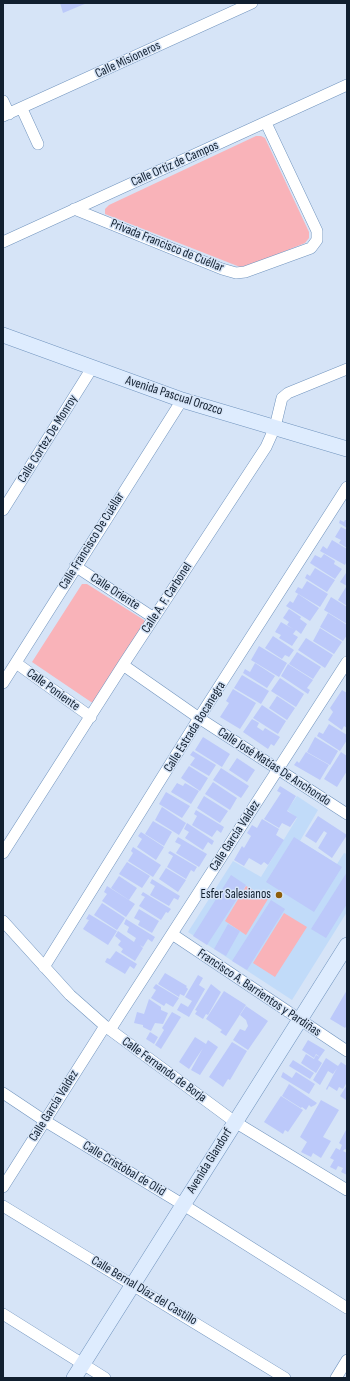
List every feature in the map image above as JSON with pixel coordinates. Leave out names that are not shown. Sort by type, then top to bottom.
[{"type":"main road","name":"Avenida Pascual Orozco","points":[[3,336],[182,400],[347,449]]},
{"type":"main road","name":"Avenida Glandorf","points":[[74,1378],[182,1204],[347,945]]},
{"type":"street","name":"Calle Misioneros","points":[[6,115],[252,3]]},
{"type":"street","name":"Calle Ortiz de Campos","points":[[3,242],[347,85]]},
{"type":"street","points":[[3,101],[6,115]]},
{"type":"street","points":[[22,108],[38,144]]},
{"type":"street","name":"Privada Francisco de Cuéllar","points":[[74,209],[215,266],[236,273],[245,272],[311,248],[317,240],[317,231],[266,123]]},
{"type":"street","name":"Calle Cortez De Monroy","points":[[3,510],[92,368]]},
{"type":"street","name":"Calle A. F. Carbonel","points":[[3,853],[123,665],[266,447],[275,427],[280,401],[284,395],[347,369]]},
{"type":"street","name":"Calle Francisco De Cuéllar","points":[[3,683],[182,400]]},
{"type":"street","name":"Calle Estrada Bocanegra","points":[[44,967],[199,718],[347,487]]},
{"type":"street","name":"Calle Oriente","points":[[76,566],[154,618]]},
{"type":"street","name":"Calle García Valdez","points":[[3,1186],[107,1028],[172,934],[277,769],[343,676],[347,662]]},
{"type":"street","name":"Calle Poniente","points":[[16,663],[90,717]]},
{"type":"street","name":"Calle José Matías De Anchondo","points":[[123,665],[199,718],[347,814]]},
{"type":"street","name":"Calle Fernando de Borja","points":[[3,921],[70,995],[107,1028],[235,1122],[347,1190]]},
{"type":"street","name":"Francisco A. Barrientos y Pardiñas","points":[[172,934],[347,1051]]},
{"type":"street","name":"Calle Cristóbal de Olid","points":[[3,1093],[45,1121],[182,1204],[347,1308]]},
{"type":"street","name":"Calle Bernal Díaz del Castillo","points":[[3,1206],[285,1378]]},
{"type":"street","points":[[3,1314],[105,1378]]},
{"type":"street","points":[[336,1378],[347,1360]]},
{"type":"shaded area","points":[[256,136],[265,138],[309,232],[309,238],[305,243],[246,267],[240,267],[105,214],[105,209],[109,205]]},
{"type":"shaded area","points":[[82,584],[87,584],[144,620],[146,623],[94,704],[32,662]]},
{"type":"shaded area","name":"Esfer Salesianos","points":[[297,796],[318,810],[300,841],[337,864],[344,853],[347,854],[347,912],[292,1000],[188,932],[233,861],[261,877],[297,818],[287,810]]},
{"type":"shaded area","points":[[246,886],[268,899],[246,935],[225,921]]},
{"type":"shaded area","points":[[284,913],[307,927],[275,977],[253,963]]},
{"type":"building","points":[[60,3],[87,3],[63,13]]},
{"type":"building","points":[[340,520],[344,522],[347,520],[347,528],[339,523]]},
{"type":"building","points":[[341,527],[347,530],[347,548],[339,543],[341,540],[335,537]]},
{"type":"building","points":[[332,540],[347,549],[347,561],[345,565],[320,551],[323,546],[327,549]]},
{"type":"building","points":[[324,554],[335,561],[334,564],[342,569],[335,579],[310,563],[315,555],[321,558]]},
{"type":"building","points":[[315,568],[335,580],[327,592],[305,578],[307,574],[310,576]]},
{"type":"building","points":[[346,573],[347,574],[347,586],[340,582]]},
{"type":"building","points":[[307,581],[328,594],[320,607],[295,592],[298,587],[302,589]]},
{"type":"building","points":[[347,587],[347,606],[338,600]]},
{"type":"building","points":[[298,594],[319,608],[310,621],[286,606],[290,601],[293,603]]},
{"type":"building","points":[[331,597],[347,607],[347,624],[324,610]]},
{"type":"building","points":[[289,609],[301,617],[300,619],[307,624],[301,634],[296,630],[293,634],[298,637],[292,646],[279,638],[281,635],[275,632],[281,622],[293,629],[287,625],[289,622],[283,618]]},
{"type":"building","points":[[328,613],[347,625],[347,635],[343,641],[320,627]]},
{"type":"building","points":[[320,628],[342,642],[334,654],[313,641]]},
{"type":"building","points":[[273,636],[294,650],[289,657],[285,655],[282,659],[265,648]]},
{"type":"building","points":[[306,638],[333,655],[325,668],[298,650]]},
{"type":"building","points":[[259,646],[287,663],[279,677],[251,660]]},
{"type":"building","points":[[297,652],[321,667],[313,679],[289,664]]},
{"type":"building","points":[[255,663],[275,676],[267,688],[243,673],[245,669],[250,672]]},
{"type":"building","points":[[288,664],[313,680],[307,688],[310,690],[308,694],[281,676]]},
{"type":"building","points":[[242,675],[269,691],[261,704],[234,688]]},
{"type":"building","points":[[280,678],[304,694],[296,707],[271,691]]},
{"type":"building","points":[[233,689],[256,703],[240,729],[220,717],[229,703],[226,701]]},
{"type":"building","points":[[342,690],[347,693],[347,728],[344,726],[342,730],[328,720],[333,712],[330,708]]},
{"type":"building","points":[[277,696],[295,708],[287,720],[269,708]]},
{"type":"building","points":[[262,705],[286,721],[278,734],[253,718]]},
{"type":"building","points":[[252,719],[259,723],[257,727],[263,731],[265,728],[280,737],[274,746],[271,744],[268,749],[243,732]]},
{"type":"building","points":[[329,724],[347,735],[347,740],[340,751],[317,736],[319,732],[323,734]]},
{"type":"building","points":[[203,737],[230,754],[222,767],[195,750]]},
{"type":"building","points":[[315,737],[338,751],[330,765],[307,752]]},
{"type":"building","points":[[193,751],[216,765],[209,776],[190,765],[195,758],[190,755]]},
{"type":"building","points":[[306,752],[329,765],[320,780],[294,765],[297,761],[299,763]]},
{"type":"building","points":[[341,752],[347,756],[347,771],[337,787],[324,779]]},
{"type":"building","points":[[237,758],[255,770],[247,782],[229,770]]},
{"type":"building","points":[[189,766],[208,778],[200,791],[181,778]]},
{"type":"building","points":[[221,768],[249,786],[241,798],[213,780]]},
{"type":"building","points":[[213,782],[237,798],[230,810],[205,794]]},
{"type":"building","points":[[177,783],[183,786],[185,783],[199,791],[191,804],[171,792]]},
{"type":"building","points":[[280,786],[296,796],[287,811],[297,817],[290,827],[282,823],[279,828],[264,819],[281,793],[277,791]]},
{"type":"building","points":[[166,792],[190,806],[182,818],[159,804]]},
{"type":"building","points":[[204,796],[228,811],[220,823],[197,808]]},
{"type":"building","points":[[162,807],[186,823],[179,835],[155,820]]},
{"type":"building","points":[[196,810],[224,827],[221,833],[217,830],[212,837],[192,825],[197,816],[194,814]]},
{"type":"building","points":[[318,816],[347,835],[332,858],[318,848],[327,833],[324,831],[316,843],[305,836]]},
{"type":"building","points":[[262,819],[279,829],[276,835],[284,840],[268,865],[264,862],[261,865],[249,858],[244,866],[234,860],[242,846],[244,848],[251,836],[247,833],[252,825],[257,828]]},
{"type":"building","points":[[153,821],[172,832],[164,846],[145,834]]},
{"type":"building","points":[[187,823],[214,841],[212,845],[208,842],[203,850],[185,838],[189,832],[184,829]]},
{"type":"building","points":[[141,832],[164,847],[156,860],[137,847],[142,839],[138,836]]},
{"type":"building","points":[[178,837],[207,854],[199,867],[176,853],[181,845],[175,842]]},
{"type":"building","points":[[294,837],[342,867],[314,912],[266,882]]},
{"type":"building","points":[[133,847],[161,865],[153,877],[128,861],[133,853],[131,851]]},
{"type":"building","points":[[170,851],[197,867],[194,872],[191,870],[186,879],[167,867],[173,856],[168,853]]},
{"type":"building","points":[[127,862],[150,876],[142,888],[119,874]]},
{"type":"building","points":[[166,868],[186,880],[178,892],[159,879]]},
{"type":"building","points":[[347,872],[347,904],[326,938],[311,929]]},
{"type":"building","points":[[231,875],[246,885],[207,945],[193,936]]},
{"type":"building","points":[[119,876],[137,888],[129,900],[111,888]]},
{"type":"building","points":[[152,879],[180,896],[178,900],[174,898],[169,906],[150,895],[155,886],[150,883]]},
{"type":"building","points":[[107,886],[135,904],[126,917],[102,901],[107,894],[104,892]]},
{"type":"building","points":[[143,892],[171,909],[168,913],[166,912],[161,920],[139,906],[145,897],[141,895]]},
{"type":"building","points":[[271,900],[285,909],[247,970],[232,961]]},
{"type":"building","points":[[102,903],[125,918],[117,930],[94,915]]},
{"type":"building","points":[[139,909],[159,921],[152,933],[138,925],[140,921],[134,918]]},
{"type":"building","points":[[89,914],[117,931],[108,945],[83,929],[89,920],[86,919]]},
{"type":"building","points":[[126,919],[155,937],[152,942],[148,939],[143,947],[140,945],[143,948],[135,961],[121,952],[123,949],[118,945],[121,941],[115,936],[118,931],[134,942],[136,938],[127,932],[129,927],[124,924]]},
{"type":"building","points":[[228,924],[240,931],[226,956],[214,949]]},
{"type":"building","points":[[116,951],[137,964],[134,969],[130,966],[125,974],[105,962],[107,958],[110,959]]},
{"type":"building","points":[[165,973],[187,986],[186,987],[188,989],[184,996],[180,994],[179,997],[158,984]]},
{"type":"building","points":[[198,975],[203,978],[199,985],[205,989],[189,1017],[177,1010],[181,1003],[188,1007],[192,1001],[185,997]]},
{"type":"building","points":[[156,984],[179,998],[173,1007],[166,1003],[164,1006],[151,998],[156,990],[153,988]]},
{"type":"building","points":[[211,984],[221,992],[208,1015],[206,1014],[203,1019],[195,1014],[197,1011],[195,1010]]},
{"type":"building","points":[[347,990],[347,1025],[345,1028],[330,1019]]},
{"type":"building","points":[[224,991],[246,1005],[226,1036],[220,1032],[222,1030],[206,1019]]},
{"type":"building","points":[[149,999],[161,1007],[161,1010],[168,1013],[163,1024],[155,1023],[151,1031],[143,1027],[143,1025],[134,1023],[137,1012],[144,1014]]},
{"type":"building","points":[[246,1006],[268,1021],[248,1050],[233,1040],[240,1029],[245,1031],[248,1026],[246,1020],[240,1015]]},
{"type":"building","points":[[172,1012],[181,1017],[161,1049],[155,1045],[164,1030],[162,1028]]},
{"type":"building","points":[[150,1032],[158,1037],[154,1044],[146,1039]]},
{"type":"building","points":[[195,1037],[206,1044],[208,1040],[218,1047],[200,1075],[191,1070],[203,1048],[189,1069],[179,1062]]},
{"type":"building","points":[[308,1040],[325,1050],[320,1057],[316,1054],[314,1058],[302,1050]]},
{"type":"building","points":[[232,1042],[247,1051],[230,1080],[228,1079],[223,1087],[209,1077]]},
{"type":"building","points":[[306,1054],[314,1059],[316,1055],[320,1057],[318,1060],[322,1063],[316,1073],[301,1063]]},
{"type":"building","points":[[326,1058],[338,1066],[341,1062],[347,1066],[347,1082],[343,1089],[339,1087],[337,1091],[329,1086],[327,1090],[326,1089],[337,1068],[333,1074],[328,1071],[320,1085],[313,1080]]},
{"type":"building","points":[[293,1060],[314,1073],[310,1079],[289,1066]]},
{"type":"building","points":[[283,1072],[292,1078],[296,1072],[315,1084],[309,1094],[281,1077]]},
{"type":"building","points":[[289,1084],[317,1103],[311,1107],[309,1105],[306,1110],[282,1096]]},
{"type":"building","points":[[347,1085],[347,1099],[346,1100],[340,1096]]},
{"type":"building","points":[[281,1096],[303,1110],[288,1132],[285,1130],[283,1134],[264,1122]]},
{"type":"building","points":[[321,1100],[339,1110],[323,1137],[331,1141],[321,1158],[313,1153],[311,1157],[301,1152],[307,1142],[300,1137]]},
{"type":"building","points":[[346,1130],[347,1150],[345,1149],[343,1151],[347,1153],[347,1175],[341,1172],[343,1168],[338,1166],[336,1170],[330,1167],[334,1160],[330,1158],[336,1148],[340,1150],[342,1145],[339,1143]]},
{"type":"place","name":"Esfer Salesianos","points":[[279,895]]}]
